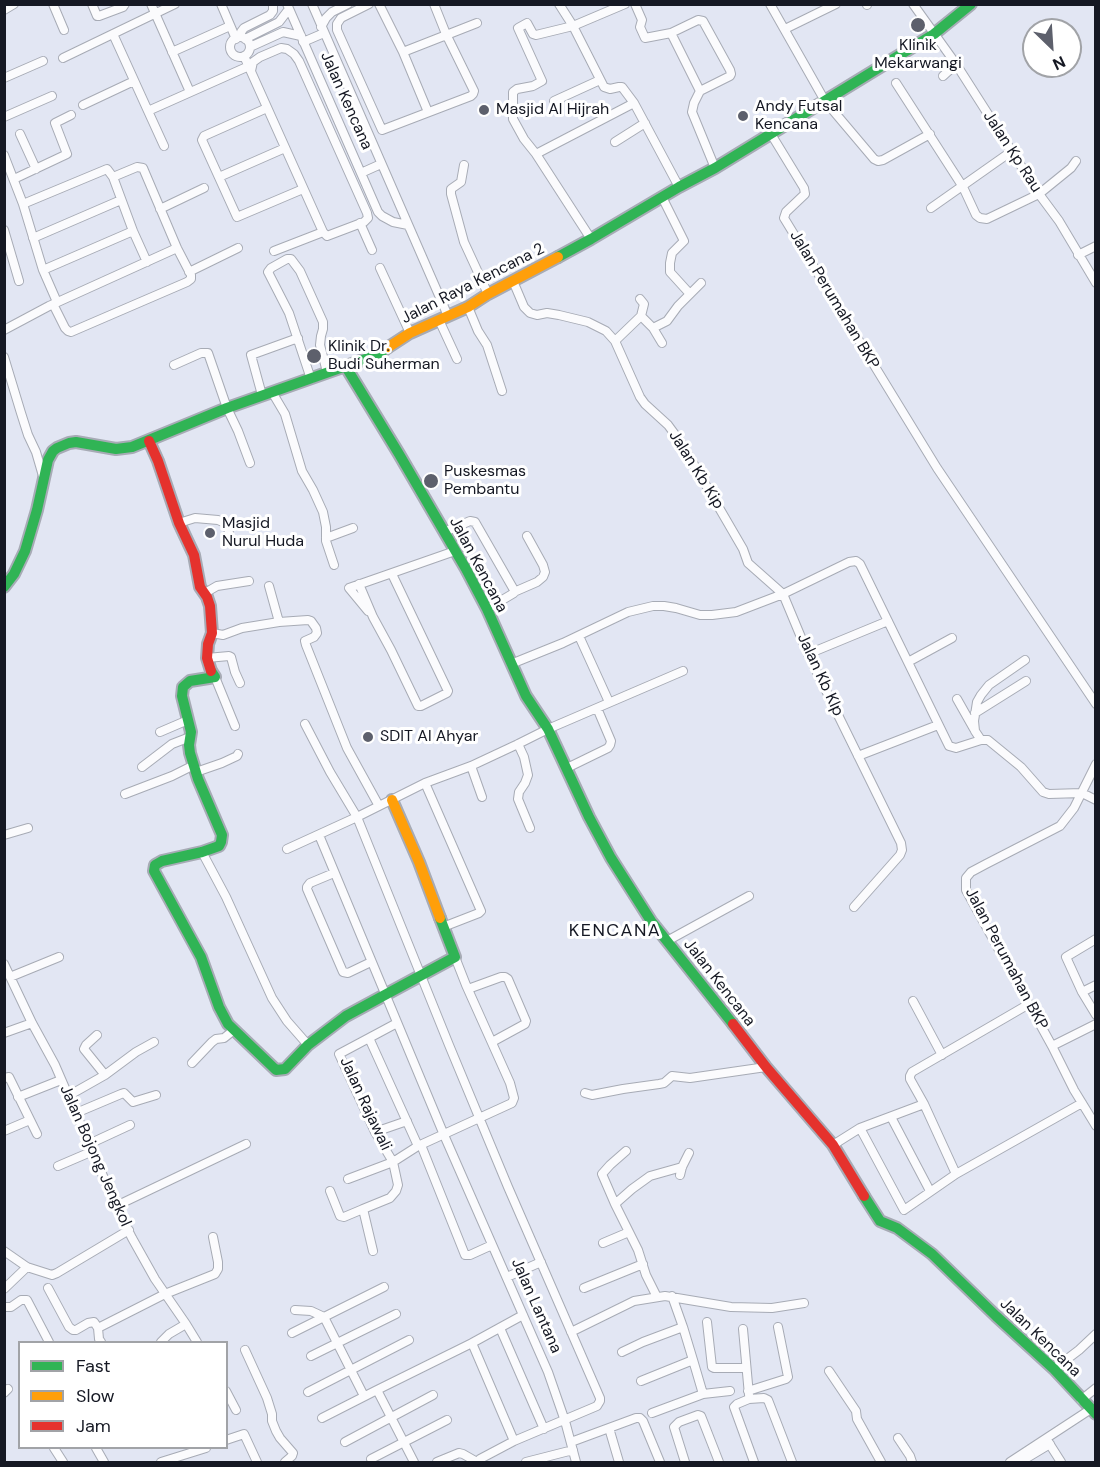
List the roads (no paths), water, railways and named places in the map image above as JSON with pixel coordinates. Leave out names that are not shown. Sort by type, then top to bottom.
[{"type":"street","points":[[4,10],[14,4]]},
{"type":"street","points":[[54,4],[64,30]]},
{"type":"street","points":[[92,4],[99,16],[123,7],[125,4]]},
{"type":"street","points":[[151,4],[190,92]]},
{"type":"street","points":[[63,58],[175,4]]},
{"type":"street","points":[[221,4],[230,26],[240,38],[248,41],[249,52],[242,57],[235,56],[231,50],[231,43],[240,38],[279,22],[288,7]]},
{"type":"street","points":[[240,38],[244,28],[270,15],[273,11],[273,4]]},
{"type":"street","name":"Jalan Kencana","points":[[312,4],[321,32],[408,225],[457,359]]},
{"type":"street","points":[[250,47],[283,32],[304,39],[321,32],[326,18],[332,12],[348,4]]},
{"type":"street","points":[[369,4],[341,18],[337,24],[337,30],[380,128],[384,130],[473,94],[474,91],[434,4]]},
{"type":"street","points":[[379,4],[403,52],[428,112]]},
{"type":"street","points":[[559,4],[573,26],[604,87],[610,89],[622,87],[634,103],[679,187]]},
{"type":"street","points":[[591,239],[513,119],[513,92],[542,81],[518,28],[527,23],[536,35],[573,26],[625,4]]},
{"type":"street","points":[[635,4],[642,20],[640,27],[645,38],[672,33],[698,20],[703,21],[730,70],[730,76],[700,91],[692,112],[715,168]]},
{"type":"street","points":[[770,4],[825,101],[878,161],[930,134]]},
{"type":"street","points":[[785,29],[836,4]]},
{"type":"street","name":"Jalan Kp Rau","points":[[913,4],[956,64],[1038,194],[1059,221],[1095,283]]},
{"type":"street","name":"Jalan Raya Kencana 2","points":[[4,587],[14,574],[25,551],[38,510],[43,477],[50,455],[57,448],[69,443],[84,443],[116,449],[132,447],[227,408],[377,355],[410,333],[468,307],[715,168],[934,34],[971,4]]},
{"type":"street","name":"Jalan Kencana","points":[[288,7],[378,212],[393,222],[408,225]]},
{"type":"street","points":[[403,52],[477,23]]},
{"type":"street","points":[[172,52],[230,26]]},
{"type":"street","points":[[672,33],[700,91]]},
{"type":"street","points":[[113,34],[164,146]]},
{"type":"street","points":[[148,111],[250,68],[253,62],[260,57],[281,48],[287,49],[299,61],[368,218],[327,236],[323,232],[303,189],[250,68],[244,56]]},
{"type":"street","points":[[4,78],[43,61]]},
{"type":"street","points":[[943,76],[956,64]]},
{"type":"street","points":[[554,101],[600,80]]},
{"type":"street","points":[[83,105],[134,81]]},
{"type":"street","points":[[896,82],[963,187],[976,215],[980,218],[987,219],[1038,194],[1071,168],[1076,161]]},
{"type":"street","points":[[4,117],[52,96]]},
{"type":"street","points":[[536,154],[634,103]]},
{"type":"street","points":[[267,108],[202,140],[237,217],[303,189]]},
{"type":"street","points":[[14,179],[67,154],[55,123],[71,115]]},
{"type":"street","points":[[615,142],[645,123]]},
{"type":"street","points":[[20,134],[36,169]]},
{"type":"street","name":"Jalan Perumahan BKP","points":[[771,134],[805,194],[786,212],[784,218],[937,468],[1095,704]]},
{"type":"street","points":[[219,177],[285,148]]},
{"type":"street","points":[[930,208],[963,187],[1011,151]]},
{"type":"street","points":[[4,155],[23,204],[55,303],[65,328],[70,332],[191,279],[143,168],[137,167],[112,177]]},
{"type":"street","points":[[361,173],[381,164]]},
{"type":"street","points":[[464,165],[460,182],[451,189],[451,195],[464,242],[488,294]]},
{"type":"street","points":[[23,204],[104,170],[109,171],[147,262]]},
{"type":"street","points":[[160,209],[204,188]]},
{"type":"street","points":[[662,197],[684,241],[672,253],[670,272],[690,294]]},
{"type":"street","points":[[33,238],[121,200]]},
{"type":"street","points":[[360,223],[372,249]]},
{"type":"street","points":[[4,230],[8,255],[19,281]]},
{"type":"street","points":[[43,270],[133,231]]},
{"type":"street","points":[[273,251],[323,232]]},
{"type":"street","points":[[1078,255],[1095,246]]},
{"type":"street","points":[[4,330],[55,303],[177,248]]},
{"type":"street","points":[[189,272],[238,248]]},
{"type":"street","points":[[311,379],[289,313],[268,272],[287,259],[291,259],[300,271],[323,322],[320,345],[327,372]]},
{"type":"street","points":[[380,268],[410,333]]},
{"type":"street","points":[[513,281],[524,307],[530,313],[537,315],[547,313],[588,322],[606,331],[615,341],[641,316],[644,304],[640,299]]},
{"type":"street","points":[[653,328],[667,321],[678,306],[701,283]]},
{"type":"street","points":[[468,307],[487,345],[502,391]]},
{"type":"street","points":[[641,316],[653,328],[662,343]]},
{"type":"street","points":[[298,338],[251,355],[267,394],[285,414],[302,471],[323,512],[326,538],[334,565]]},
{"type":"street","name":"Jalan Kb Kip","points":[[615,341],[640,397],[668,425],[682,444],[743,549],[748,563],[783,594]]},
{"type":"street","points":[[174,365],[201,353],[208,353],[227,408],[250,463]]},
{"type":"street","points":[[4,357],[43,477]]},
{"type":"street","name":"Jalan Kencana","points":[[346,367],[399,454],[487,609],[526,696],[548,729],[589,817],[611,858],[651,921],[766,1067],[833,1145],[880,1221],[897,1228],[932,1254],[1054,1369],[1093,1412]]},
{"type":"street","points":[[149,441],[179,523],[194,555],[199,582],[210,606],[212,633],[207,658],[235,726]]},
{"type":"street","points":[[179,523],[195,518],[218,520],[225,523],[229,533]]},
{"type":"street","points":[[444,532],[470,521],[475,522],[514,592]]},
{"type":"street","points":[[326,538],[353,528]]},
{"type":"street","points":[[487,609],[543,577],[545,572],[543,565],[527,536]]},
{"type":"street","points":[[392,574],[448,691],[421,706],[418,706],[373,617],[349,588],[455,551]]},
{"type":"street","points":[[511,664],[579,636],[620,615],[664,606],[700,615],[725,614],[747,609],[849,562],[856,561],[860,564],[947,743],[952,747],[959,747],[988,740],[1021,767],[1043,792],[1049,794],[1082,793],[1095,800]]},
{"type":"street","points":[[205,593],[217,586],[249,581]]},
{"type":"street","points":[[269,586],[279,622]]},
{"type":"street","name":"Jalan Kb Klp","points":[[783,594],[808,654],[901,843],[900,855],[854,907]]},
{"type":"street","points":[[212,633],[223,635],[242,628],[308,620],[315,626],[316,635],[305,642],[306,645],[347,748],[379,806]]},
{"type":"street","points":[[808,654],[888,621]]},
{"type":"street","points":[[579,636],[609,702]]},
{"type":"street","points":[[908,662],[952,638]]},
{"type":"street","points":[[207,658],[231,657],[240,683]]},
{"type":"street","points":[[975,731],[975,713],[981,695],[989,686],[1025,660]]},
{"type":"street","points":[[287,849],[425,783],[471,766],[548,729],[683,671]]},
{"type":"street","points":[[215,676],[190,681],[183,687],[183,701],[195,769],[222,836],[221,842],[219,846],[202,852],[162,861],[155,865],[154,871],[201,957],[224,1016],[234,1030],[276,1070],[285,1069],[308,1045],[346,1017],[455,957]]},
{"type":"street","points":[[975,713],[1026,681]]},
{"type":"street","points":[[957,699],[981,740]]},
{"type":"street","points":[[567,768],[610,745],[611,741],[597,708]]},
{"type":"street","points":[[160,732],[188,720]]},
{"type":"street","name":"Jalan Lantana","points":[[305,724],[357,817],[449,1045],[600,1401],[597,1406],[565,1421],[548,1372],[444,1135],[319,835]]},
{"type":"street","points":[[858,756],[938,725]]},
{"type":"street","points":[[142,767],[172,744],[190,737]]},
{"type":"street","points":[[519,744],[528,775],[518,799],[530,828]]},
{"type":"street","points":[[125,794],[195,769],[222,763],[238,754]]},
{"type":"street","name":"Jalan Perumahan BKP","points":[[1095,764],[1074,808],[1060,826],[971,872],[966,878],[966,890],[1095,1126]]},
{"type":"street","points":[[471,766],[482,798]]},
{"type":"street","points":[[425,783],[481,911],[443,927]]},
{"type":"street","points":[[348,1179],[393,1162],[420,1146],[512,1103],[514,1098],[510,1083],[468,989],[419,862],[392,800]]},
{"type":"street","points":[[4,836],[28,828]]},
{"type":"street","points":[[202,852],[226,897],[272,998],[286,1021],[308,1045]]},
{"type":"street","points":[[334,873],[307,886],[316,909],[343,972],[348,973],[371,962]]},
{"type":"street","points":[[667,941],[749,896]]},
{"type":"street","points":[[1095,939],[1065,957],[1095,1016]]},
{"type":"street","points":[[10,977],[59,957]]},
{"type":"street","name":"Jalan Bojong Jengkol","points":[[4,964],[55,1065],[116,1206],[155,1279],[196,1341]]},
{"type":"street","points":[[468,989],[501,977],[508,979],[526,1021],[525,1024],[492,1042]]},
{"type":"street","points":[[1082,992],[1095,985]]},
{"type":"street","points":[[913,1001],[942,1055]]},
{"type":"street","points":[[956,1174],[910,1074],[1029,1004]]},
{"type":"street","points":[[4,1033],[32,1023]]},
{"type":"street","points":[[369,1038],[397,1023]]},
{"type":"street","points":[[1052,1046],[1095,1024]]},
{"type":"street","points":[[192,1063],[212,1042],[224,1038],[234,1030]]},
{"type":"street","points":[[97,1035],[84,1049],[105,1075]]},
{"type":"street","name":"Jalan Rajawali","points":[[393,1162],[375,1132],[339,1054],[369,1038],[420,1146],[465,1255],[492,1245]]},
{"type":"street","points":[[68,1096],[105,1075],[154,1042]]},
{"type":"street","points":[[585,1093],[592,1095],[659,1084],[672,1076],[690,1078],[766,1067]]},
{"type":"street","points":[[4,1078],[9,1077],[37,1134]]},
{"type":"street","points":[[18,1097],[61,1080]]},
{"type":"street","points":[[76,1113],[121,1094],[133,1102],[156,1095]]},
{"type":"street","points":[[860,1128],[904,1210],[956,1174],[1082,1103]]},
{"type":"street","points":[[833,1145],[860,1128],[924,1104]]},
{"type":"street","points":[[891,1117],[930,1191]]},
{"type":"street","points":[[4,1131],[30,1120]]},
{"type":"street","points":[[375,1132],[407,1121]]},
{"type":"street","points":[[58,1166],[130,1125]]},
{"type":"street","points":[[116,1206],[246,1144]]},
{"type":"street","points":[[626,1151],[602,1174],[657,1297]]},
{"type":"street","points":[[615,1204],[650,1176],[681,1171],[689,1154]]},
{"type":"street","points":[[330,1191],[340,1216],[387,1200],[396,1191],[398,1185],[393,1162]]},
{"type":"street","points":[[363,1209],[373,1251]]},
{"type":"street","points":[[4,1251],[27,1267],[48,1274],[57,1273],[129,1230]]},
{"type":"street","points":[[603,1243],[629,1232]]},
{"type":"street","points":[[98,1328],[165,1293],[215,1274],[218,1262],[213,1237]]},
{"type":"street","points":[[507,1277],[541,1262]]},
{"type":"street","points":[[584,1288],[643,1264]]},
{"type":"street","points":[[4,1289],[27,1267]]},
{"type":"street","points":[[292,1333],[384,1287]]},
{"type":"street","points":[[48,1288],[71,1329],[76,1330],[92,1322],[95,1323],[100,1341]]},
{"type":"street","points":[[672,1296],[703,1394]]},
{"type":"street","name":"Jalan Lantana","points":[[571,1332],[632,1302],[657,1297],[672,1296],[748,1308],[772,1308],[804,1303]]},
{"type":"street","points":[[7,1309],[21,1300],[27,1300],[48,1341]]},
{"type":"street","points":[[295,1310],[311,1311],[324,1317],[364,1396]]},
{"type":"street","points":[[311,1356],[396,1314]]},
{"type":"street","points":[[322,1418],[523,1315]]},
{"type":"street","points":[[707,1323],[712,1367],[746,1368]]},
{"type":"street","points":[[162,1341],[186,1324]]},
{"type":"street","points":[[622,1352],[683,1327]]},
{"type":"street","points":[[754,1462],[734,1409],[749,1395],[788,1377],[778,1327]]},
{"type":"street","points":[[500,1328],[544,1429]]},
{"type":"street","points":[[743,1329],[749,1395]]},
{"type":"street","points":[[1054,1369],[1095,1335]]},
{"type":"street","points":[[308,1392],[409,1340]]},
{"type":"street","points":[[472,1343],[514,1441]]},
{"type":"street","points":[[245,1350],[267,1398],[276,1431],[293,1453],[285,1462]]},
{"type":"street","points":[[641,1381],[693,1360]]},
{"type":"street","points":[[829,1371],[856,1411],[857,1419],[881,1462]]},
{"type":"street","points":[[1081,1400],[1095,1388]]},
{"type":"street","points":[[376,1390],[414,1462]]},
{"type":"street","points":[[652,1413],[703,1394],[730,1391]]},
{"type":"street","points":[[228,1395],[236,1410]]},
{"type":"street","points":[[345,1442],[433,1395]]},
{"type":"street","points":[[749,1395],[768,1400],[792,1462]]},
{"type":"street","points":[[1010,1462],[1093,1412]]},
{"type":"street","points":[[686,1462],[674,1427],[679,1422],[698,1415],[701,1416],[719,1462]]},
{"type":"street","points":[[526,1462],[572,1446],[638,1417],[643,1422],[660,1462]]},
{"type":"street","points":[[371,1459],[447,1420]]},
{"type":"street","points":[[437,1462],[459,1453],[477,1462],[514,1441],[565,1421],[576,1462]]},
{"type":"street","points":[[609,1428],[619,1462]]},
{"type":"street","points":[[228,1439],[244,1434],[257,1462]]},
{"type":"street","points":[[898,1438],[912,1462]]},
{"type":"street","points":[[1020,1462],[1048,1441]]},
{"type":"street","points":[[1048,1441],[1061,1462]]},
{"type":"street","points":[[55,1449],[63,1462]]},
{"type":"street","points":[[161,1462],[190,1450]]},
{"type":"place","name":"Klinik Mekarwangi","points":[[918,25]]},
{"type":"place","name":"Masjid Al Hijrah","points":[[484,110]]},
{"type":"place","name":"Andy Futsal Kencana","points":[[743,116]]},
{"type":"place","name":"Klinik Dr. Budi Suherman","points":[[314,356]]},
{"type":"place","name":"Puskesmas Pembantu","points":[[431,481]]},
{"type":"place","name":"Masjid Nurul Huda","points":[[210,533]]},
{"type":"place","name":"SDIT Al Ahyar","points":[[368,737]]},
{"type":"district","name":"KENCANA","points":[[615,931]]}]
